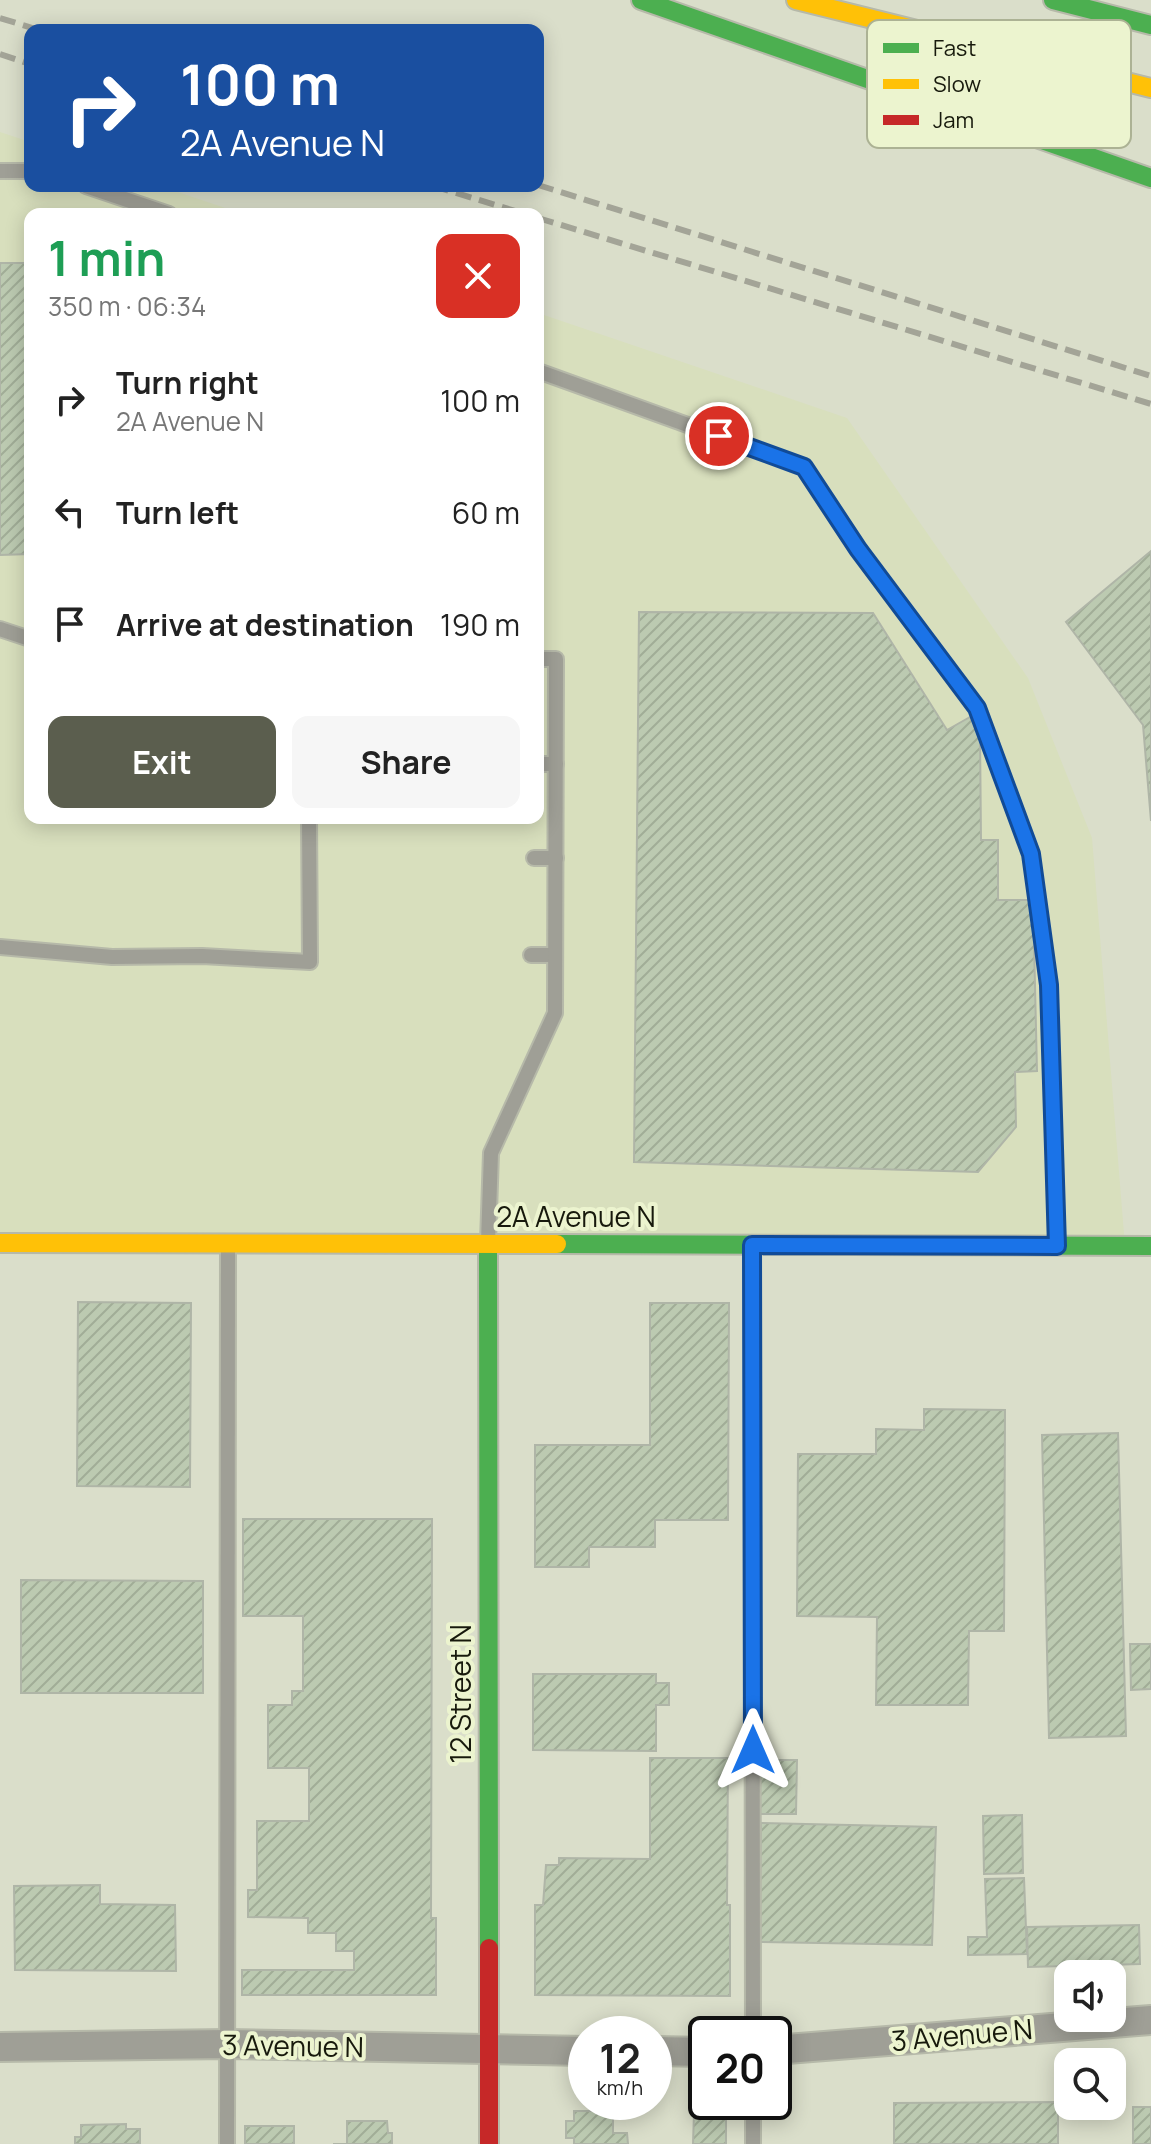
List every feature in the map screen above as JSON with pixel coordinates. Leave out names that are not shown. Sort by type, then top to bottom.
[{"type":"main road","points":[[641,0],[867,79]]},
{"type":"main road","points":[[796,0],[877,20]]},
{"type":"main road","points":[[1053,0],[1151,25]]},
{"type":"main road","points":[[1131,83],[1151,88]]},
{"type":"main road","points":[[1065,148],[1151,178]]},
{"type":"main road","name":"2A Avenue N","points":[[0,1243],[1151,1246]]},
{"type":"main road","name":"12 Street N","points":[[488,1245],[489,2144]]},
{"type":"street","name":"3 Avenue N","points":[[792,2049],[1151,2020]]},
{"type":"street","name":"3 Avenue N","points":[[0,2047],[228,2044],[568,2051]]},
{"type":"lane","points":[[0,171],[24,171]]},
{"type":"lane","points":[[104,192],[151,208]]},
{"type":"lane","points":[[544,373],[804,467],[858,549],[977,708],[1031,854],[1049,985],[1057,1246]]},
{"type":"lane","points":[[0,629],[24,637]]},
{"type":"lane","points":[[488,1245],[491,1153],[555,1013],[556,659],[544,659]]},
{"type":"lane","points":[[544,764],[556,764]]},
{"type":"lane","points":[[0,947],[112,957],[202,956],[310,962],[309,824]]},
{"type":"lane","points":[[534,858],[556,858]]},
{"type":"lane","points":[[531,955],[555,955]]},
{"type":"lane","points":[[227,2144],[228,1243]]},
{"type":"lane","points":[[752,1245],[753,2016]]},
{"type":"lane","points":[[753,2120],[753,2144]]},
{"type":"shaded area","points":[[0,132],[24,140],[24,192],[178,192],[225,208],[24,208],[24,824],[544,824],[544,315],[847,418],[1028,678],[1092,838],[1125,1246],[0,1243]]},
{"type":"building","points":[[0,263],[24,263],[24,554],[0,555]]},
{"type":"building","points":[[1151,551],[1151,821],[1143,725],[1066,622]]},
{"type":"building","points":[[639,612],[873,613],[947,730],[970,717],[980,733],[981,840],[998,840],[998,900],[1033,900],[1037,1071],[1015,1072],[1016,1127],[978,1172],[634,1162]]},
{"type":"building","points":[[78,1302],[191,1303],[190,1487],[77,1486]]},
{"type":"building","points":[[650,1303],[729,1303],[728,1520],[655,1520],[655,1547],[589,1547],[589,1567],[535,1567],[535,1445],[650,1445]]},
{"type":"building","points":[[924,1409],[1005,1410],[1004,1631],[969,1631],[968,1705],[876,1705],[877,1617],[797,1616],[798,1454],[876,1454],[876,1429],[924,1430]]},
{"type":"building","points":[[1118,1433],[1126,1736],[1049,1738],[1042,1435]]},
{"type":"building","points":[[243,1519],[432,1519],[431,1918],[436,1918],[436,1995],[242,1995],[242,1970],[354,1970],[354,1951],[336,1951],[336,1933],[308,1933],[308,1918],[248,1917],[248,1890],[257,1890],[257,1821],[309,1821],[309,1768],[268,1768],[268,1705],[292,1705],[292,1691],[303,1691],[303,1616],[243,1616]]},
{"type":"building","points":[[21,1580],[203,1581],[203,1693],[21,1693]]},
{"type":"building","points":[[1130,1644],[1151,1644],[1151,1689],[1131,1690]]},
{"type":"building","points":[[533,1674],[656,1674],[656,1683],[669,1683],[669,1705],[656,1705],[656,1751],[533,1750]]},
{"type":"building","points":[[650,1758],[728,1758],[730,1996],[535,1995],[535,1905],[543,1905],[546,1865],[559,1865],[559,1858],[650,1859]]},
{"type":"building","points":[[759,1760],[797,1760],[796,1814],[758,1814]]},
{"type":"building","points":[[1022,1815],[1023,1873],[984,1874],[983,1816]]},
{"type":"building","points":[[761,1823],[936,1827],[932,1945],[759,1942]]},
{"type":"building","points":[[1024,1878],[1027,1954],[968,1955],[968,1937],[987,1937],[985,1879]]},
{"type":"building","points":[[100,1885],[100,1904],[175,1905],[176,1971],[15,1970],[14,1886]]},
{"type":"building","points":[[1139,1925],[1140,1964],[1126,1964],[1126,1960],[1054,1960],[1054,1966],[1028,1967],[1027,1927]]},
{"type":"building","points":[[1054,2102],[1058,2144],[894,2144],[894,2103]]},
{"type":"building","points":[[1133,2107],[1151,2107],[1151,2144],[1133,2144]]},
{"type":"building","points":[[613,2120],[613,2133],[627,2133],[628,2144],[574,2144],[574,2138],[566,2138],[566,2121]]},
{"type":"building","points":[[694,2120],[726,2120],[726,2144],[693,2144]]},
{"type":"building","points":[[347,2121],[387,2121],[388,2133],[392,2133],[392,2144],[347,2144]]},
{"type":"building","points":[[126,2124],[126,2129],[140,2129],[140,2144],[75,2144],[75,2137],[81,2137],[81,2125]]},
{"type":"building","points":[[245,2126],[294,2126],[294,2144],[245,2144]]},
{"type":"railway","points":[[0,18],[24,25]]},
{"type":"railway","points":[[0,54],[24,62]]},
{"type":"railway","points":[[544,187],[1151,376]]},
{"type":"railway","points":[[453,192],[505,208]]},
{"type":"railway","points":[[544,220],[1151,404]]},
{"type":"traffic: fast","points":[[641,0],[867,79]]},
{"type":"traffic: fast","points":[[1053,0],[1151,25]]},
{"type":"traffic: fast","points":[[1065,148],[1151,178]]},
{"type":"traffic: fast","points":[[557,1244],[1151,1246]]},
{"type":"traffic: fast","points":[[488,1245],[489,1948]]},
{"type":"traffic: slow","points":[[796,0],[877,20]]},
{"type":"traffic: slow","points":[[1131,83],[1151,88]]},
{"type":"traffic: slow","points":[[0,1243],[557,1244]]},
{"type":"traffic: jam","points":[[489,1948],[489,2144]]},
{"type":"route","points":[[719,436],[804,467],[858,549],[977,708],[1031,854],[1049,985],[1057,1246],[752,1245],[753,1750]]}]
